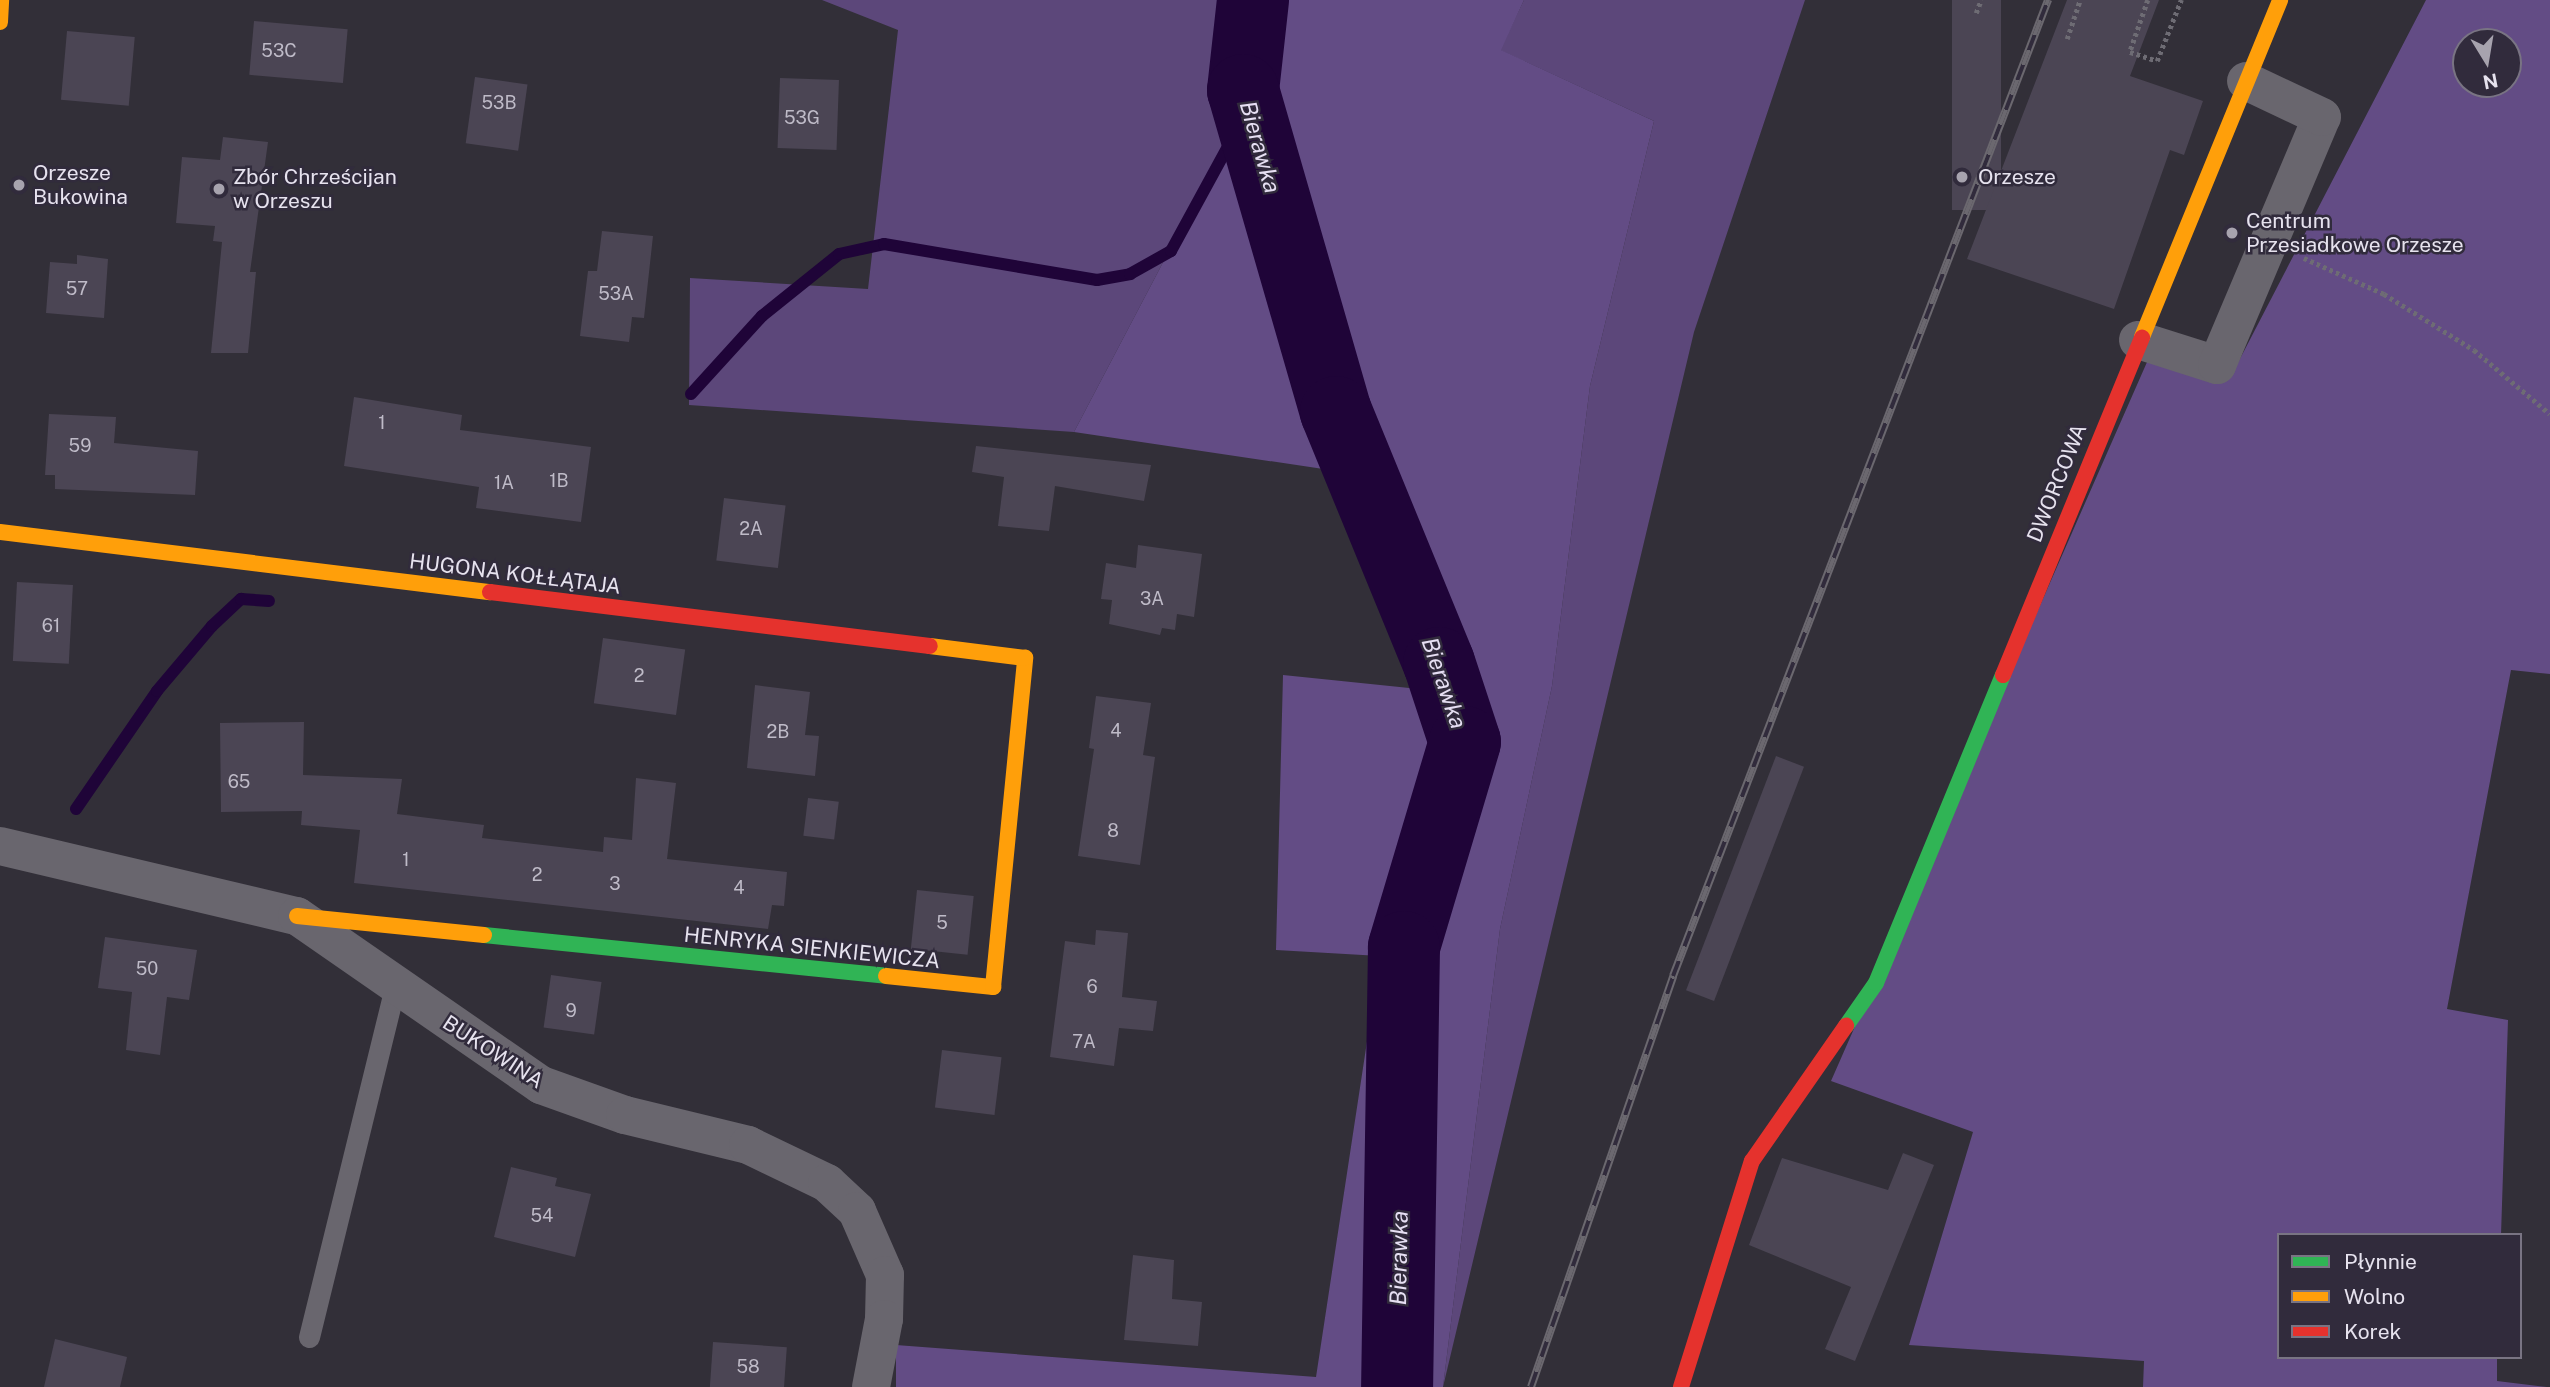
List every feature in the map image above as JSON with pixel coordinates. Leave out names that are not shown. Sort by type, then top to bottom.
[{"type":"street","points":[[0,22],[1,0]]},
{"type":"street","name":"DWORCOWA","points":[[1681,1387],[1752,1161],[1876,983],[2280,0]]},
{"type":"street","points":[[2138,340],[2217,365],[2322,117],[2246,81]]},
{"type":"street","name":"HUGONA KOŁŁĄTAJA","points":[[0,532],[1025,657]]},
{"type":"street","name":"HENRYKA SIENKIEWICZA","points":[[298,916],[993,987],[1025,657]]},
{"type":"street","name":"BUKOWINA","points":[[0,846],[298,916],[395,986],[541,1084],[625,1115],[748,1145],[827,1183],[857,1211],[885,1275],[884,1319],[871,1387]]},
{"type":"lane","points":[[309,1337],[395,986]]},
{"type":"path","points":[[1976,13],[1980,0]]},
{"type":"path","points":[[2067,39],[2080,0]]},
{"type":"path","points":[[2148,0],[2130,52],[2157,61],[2181,0]]},
{"type":"path","points":[[2267,242],[2384,293],[2474,350],[2550,414]]},
{"type":"shaded area","points":[[822,0],[1280,0],[1275,49],[1074,432],[689,405],[690,278],[868,289],[898,30]]},
{"type":"shaded area","points":[[1280,0],[1524,0],[1501,50],[1654,121],[1590,386],[1552,686],[1500,929],[1443,1387],[896,1387],[896,1345],[1316,1377],[1380,956],[1276,950],[1283,675],[1419,689],[1330,470],[1074,432],[1275,49]]},
{"type":"shaded area","points":[[1524,0],[1805,0],[1694,332],[1443,1387],[1500,929],[1552,686],[1590,386],[1654,121],[1500,50]]},
{"type":"shaded area","points":[[2426,0],[2550,0],[2550,674],[2511,670],[2447,1009],[2508,1020],[2501,1233],[2277,1233],[2277,1359],[2497,1359],[2497,1381],[2547,1387],[2143,1387],[2144,1361],[1909,1345],[1973,1132],[1831,1081],[2151,353],[2230,378]]},
{"type":"building","points":[[1952,0],[2001,0],[2001,210],[1952,210]]},
{"type":"building","points":[[2067,0],[2159,0],[2130,76],[2203,101],[2184,155],[2170,150],[2114,309],[1967,259]]},
{"type":"building","points":[[254,21],[348,29],[343,83],[249,75]]},
{"type":"building","points":[[67,31],[135,37],[129,106],[61,100]]},
{"type":"building","points":[[475,77],[527,84],[518,151],[466,143]]},
{"type":"building","points":[[780,78],[839,80],[837,150],[778,148]]},
{"type":"building","name":"Zbór Chrześcijan w Orzeszu","points":[[223,137],[268,142],[250,272],[256,272],[248,353],[211,353],[222,242],[213,241],[215,226],[176,223],[182,157],[220,160]]},
{"type":"building","points":[[602,231],[653,236],[644,318],[632,317],[629,342],[580,336],[588,271],[597,271]]},
{"type":"building","points":[[77,255],[108,259],[104,318],[46,313],[50,262],[77,264]]},
{"type":"building","points":[[354,397],[462,415],[460,430],[591,447],[581,522],[476,508],[479,487],[344,466]]},
{"type":"building","points":[[49,414],[116,417],[114,443],[198,451],[195,495],[55,489],[55,475],[45,475]]},
{"type":"building","points":[[976,446],[1151,465],[1144,501],[1055,486],[1049,531],[998,526],[1004,477],[972,472]]},
{"type":"building","points":[[724,498],[786,506],[778,568],[716,561]]},
{"type":"building","points":[[1138,545],[1202,554],[1194,617],[1177,614],[1175,630],[1162,628],[1160,635],[1109,624],[1112,600],[1101,599],[1106,563],[1136,568]]},
{"type":"building","points":[[17,582],[73,585],[69,664],[13,661]]},
{"type":"building","points":[[603,638],[685,650],[676,715],[594,703]]},
{"type":"building","points":[[755,685],[810,692],[805,735],[819,736],[815,776],[747,768]]},
{"type":"building","points":[[1096,696],[1151,703],[1143,755],[1155,757],[1140,865],[1078,856],[1094,749],[1089,748]]},
{"type":"building","points":[[304,722],[303,775],[402,779],[397,814],[484,825],[482,838],[603,852],[604,837],[632,840],[636,778],[676,783],[667,859],[787,872],[784,906],[772,905],[768,929],[354,883],[360,830],[301,825],[302,811],[221,812],[220,723]]},
{"type":"building","points":[[1776,756],[1804,767],[1714,1001],[1686,990]]},
{"type":"building","points":[[808,798],[839,802],[834,839],[803,836]]},
{"type":"building","points":[[917,890],[974,896],[968,955],[911,949]]},
{"type":"building","points":[[1096,930],[1128,933],[1122,997],[1157,1001],[1153,1031],[1119,1028],[1114,1066],[1050,1057],[1065,941],[1095,945]]},
{"type":"building","points":[[105,937],[197,950],[189,1000],[167,997],[160,1055],[126,1050],[132,992],[98,988]]},
{"type":"building","points":[[551,975],[602,982],[594,1035],[544,1027]]},
{"type":"building","points":[[942,1050],[1002,1057],[994,1115],[935,1108]]},
{"type":"building","points":[[1903,1153],[1934,1165],[1855,1361],[1825,1349],[1851,1287],[1749,1245],[1782,1158],[1888,1190]]},
{"type":"building","points":[[511,1167],[557,1178],[555,1186],[591,1194],[575,1257],[494,1237]]},
{"type":"building","points":[[1133,1255],[1174,1260],[1172,1299],[1202,1302],[1198,1346],[1124,1340]]},
{"type":"building","points":[[55,1339],[127,1357],[120,1387],[44,1387]]},
{"type":"building","points":[[713,1342],[787,1347],[784,1387],[710,1387]]},
{"type":"waterway","name":"Bierawka","points":[[1253,0],[1243,90],[1336,412],[1439,663],[1465,742],[1404,947],[1397,1387]]},
{"type":"waterway","points":[[691,394],[762,316],[839,254],[884,244],[1097,280],[1130,274],[1171,251],[1249,108]]},
{"type":"waterway","points":[[76,809],[157,691],[212,626],[241,599],[269,601]]},
{"type":"railway","points":[[1531,1387],[1673,976],[2048,0]]},
{"type":"traffic: fast","points":[[1846,1026],[1876,983],[2003,675]]},
{"type":"traffic: fast","points":[[484,935],[886,976]]},
{"type":"traffic: slow","points":[[0,22],[1,0]]},
{"type":"traffic: slow","points":[[2142,337],[2280,0]]},
{"type":"traffic: slow","points":[[0,532],[490,592]]},
{"type":"traffic: slow","points":[[886,976],[993,987],[1025,658],[930,646]]},
{"type":"traffic: slow","points":[[297,916],[484,935]]},
{"type":"traffic: jam","points":[[2003,675],[2142,337]]},
{"type":"traffic: jam","points":[[490,592],[930,646]]},
{"type":"traffic: jam","points":[[1681,1387],[1752,1161],[1846,1026]]},
{"type":"place","name":"Orzesze","points":[[1962,177]]},
{"type":"place","name":"Orzesze Bukowina","points":[[19,185]]},
{"type":"place","name":"Zbór Chrześcijan w Orzeszu","points":[[219,189]]},
{"type":"place","name":"Centrum Przesiadkowe Orzesze","points":[[2232,233]]}]
